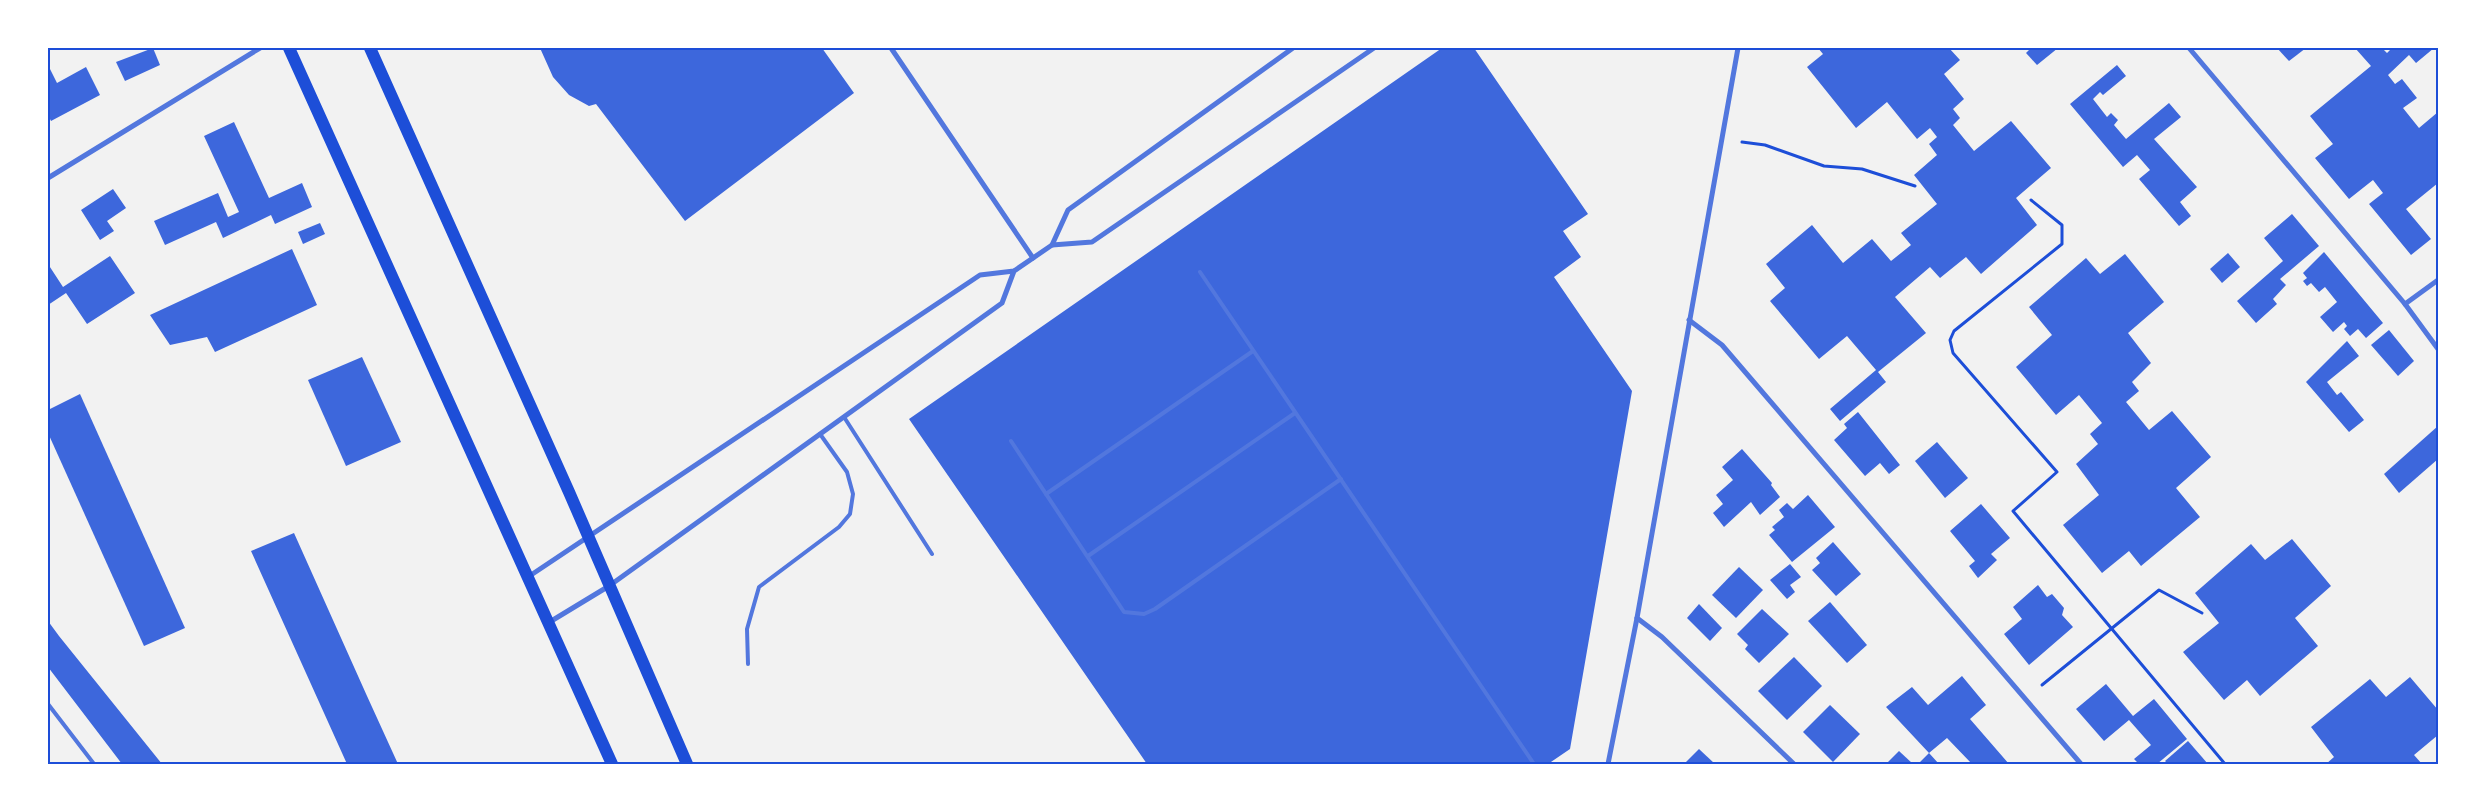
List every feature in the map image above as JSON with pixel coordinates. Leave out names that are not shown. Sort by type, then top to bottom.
[{"type":"main road","points":[[289,48],[612,764]]},
{"type":"main road","points":[[370,48],[687,764]]},
{"type":"street","points":[[48,178],[260,48]]},
{"type":"street","points":[[891,48],[1033,258]]},
{"type":"street","points":[[1052,245],[1068,210],[1293,48]]},
{"type":"street","points":[[528,577],[980,275],[1014,272],[1052,245],[1092,242],[1374,48]]},
{"type":"street","points":[[1608,764],[1637,618],[1738,48]]},
{"type":"street","points":[[2189,48],[2404,304],[2438,349]]},
{"type":"street","points":[[548,622],[609,586],[1002,303],[1014,272]]},
{"type":"street","points":[[2404,304],[2438,280]]},
{"type":"street","points":[[1689,320],[1722,345],[2081,764]]},
{"type":"street","points":[[1637,618],[1662,637],[1794,764]]},
{"type":"lane","points":[[1200,272],[1534,764]]},
{"type":"lane","points":[[1046,494],[1253,351]]},
{"type":"lane","points":[[1088,556],[1295,413]]},
{"type":"lane","points":[[844,417],[932,554]]},
{"type":"lane","points":[[748,664],[747,629],[759,587],[839,527],[850,514],[853,494],[847,472],[820,434]]},
{"type":"lane","points":[[1011,441],[1124,612],[1144,614],[1154,609],[1340,479]]},
{"type":"lane","points":[[48,704],[94,764]]},
{"type":"path","points":[[1722,139],[1765,146],[1824,166],[1862,168],[1915,186]]},
{"type":"path","points":[[2031,200],[2062,226],[2062,244],[1954,331],[1950,340],[1953,353],[2057,472],[2013,511],[2225,764]]},
{"type":"path","points":[[2024,698],[2159,590],[2202,613]]},
{"type":"building","points":[[153,48],[160,65],[125,81],[116,62]]},
{"type":"building","points":[[540,48],[822,48],[854,93],[685,221],[596,104],[589,106],[569,95],[553,77]]},
{"type":"building","points":[[1442,48],[1474,48],[1588,214],[1563,231],[1581,257],[1554,277],[1632,391],[1570,749],[1548,764],[1147,764],[909,419]]},
{"type":"building","points":[[1818,48],[1949,48],[1960,60],[1944,74],[1964,99],[1953,109],[1960,118],[1953,125],[1974,151],[2011,121],[2051,168],[2016,198],[2037,225],[1981,274],[1966,257],[1940,278],[1930,267],[1895,297],[1926,333],[1878,372],[1886,382],[1840,421],[1830,409],[1876,370],[1847,336],[1819,359],[1770,301],[1785,288],[1766,264],[1812,225],[1843,263],[1872,239],[1891,261],[1911,245],[1901,233],[1937,204],[1914,175],[1937,155],[1929,144],[1937,137],[1930,128],[1917,139],[1887,102],[1856,128],[1807,67],[1823,54]]},
{"type":"building","points":[[2031,48],[2058,48],[2037,65],[2026,53]]},
{"type":"building","points":[[2277,48],[2306,48],[2289,61]]},
{"type":"building","points":[[2355,48],[2382,48],[2387,53],[2390,50],[2388,48],[2434,48],[2416,63],[2409,55],[2388,75],[2395,84],[2402,79],[2417,98],[2403,108],[2419,128],[2438,112],[2438,183],[2406,209],[2431,239],[2411,255],[2369,204],[2383,193],[2373,180],[2349,199],[2315,158],[2333,144],[2310,116],[2371,66]]},
{"type":"building","points":[[48,65],[57,83],[86,67],[100,95],[51,121],[48,115]]},
{"type":"building","points":[[2117,65],[2126,76],[2103,95],[2100,92],[2093,99],[2107,117],[2111,113],[2118,120],[2114,125],[2126,139],[2169,103],[2181,117],[2154,139],[2197,187],[2180,202],[2191,216],[2179,226],[2139,179],[2150,170],[2137,155],[2123,167],[2070,104]]},
{"type":"building","points":[[234,122],[269,198],[302,183],[312,207],[275,224],[271,215],[223,238],[216,222],[165,245],[154,221],[218,193],[228,217],[239,212],[204,136]]},
{"type":"building","points":[[113,189],[126,208],[107,221],[114,231],[100,240],[81,210]]},
{"type":"building","points":[[2292,214],[2319,246],[2280,279],[2286,285],[2273,299],[2277,304],[2256,323],[2237,301],[2283,261],[2264,238]]},
{"type":"building","points":[[320,223],[325,234],[303,244],[298,232]]},
{"type":"building","points":[[292,249],[317,305],[274,325],[215,352],[207,337],[170,345],[150,315]]},
{"type":"building","points":[[2324,252],[2383,323],[2366,338],[2358,329],[2350,336],[2344,329],[2347,326],[2344,322],[2333,332],[2320,317],[2337,302],[2325,287],[2319,292],[2311,283],[2307,286],[2303,281],[2307,278],[2303,273]]},
{"type":"building","points":[[2228,253],[2240,267],[2222,283],[2210,269]]},
{"type":"building","points":[[2125,254],[2164,302],[2128,333],[2151,363],[2132,382],[2139,391],[2126,402],[2149,430],[2172,411],[2211,457],[2176,488],[2200,517],[2141,566],[2129,551],[2102,573],[2063,525],[2099,495],[2076,464],[2098,444],[2090,434],[2102,423],[2079,395],[2056,415],[2016,367],[2052,335],[2029,307],[2086,258],[2100,274]]},
{"type":"building","points":[[110,256],[135,293],[87,324],[66,293],[48,305],[48,264],[63,287]]},
{"type":"building","points":[[2389,330],[2414,361],[2398,376],[2371,345]]},
{"type":"building","points":[[2347,341],[2359,356],[2327,382],[2337,395],[2341,392],[2364,420],[2349,432],[2306,382]]},
{"type":"building","points":[[362,357],[401,442],[346,466],[308,380]]},
{"type":"building","points":[[80,394],[185,628],[144,646],[48,433],[48,410]]},
{"type":"building","points":[[1858,412],[1900,465],[1889,474],[1880,463],[1865,476],[1834,440],[1847,428],[1844,424]]},
{"type":"building","points":[[2438,426],[2438,459],[2399,493],[2384,474]]},
{"type":"building","points":[[1937,442],[1968,478],[1945,498],[1915,461]]},
{"type":"building","points":[[1742,449],[1772,483],[1771,485],[1780,497],[1760,515],[1751,502],[1724,527],[1713,513],[1723,504],[1716,495],[1733,480],[1722,467]]},
{"type":"building","points":[[1808,495],[1835,527],[1792,562],[1769,535],[1775,530],[1772,527],[1784,517],[1779,510],[1787,503],[1793,509]]},
{"type":"building","points":[[1981,504],[2010,538],[1991,554],[1997,560],[1978,578],[1969,566],[1975,561],[1950,531]]},
{"type":"building","points":[[294,533],[398,764],[347,764],[251,551]]},
{"type":"building","points":[[2292,539],[2331,586],[2295,618],[2318,646],[2260,696],[2247,680],[2224,700],[2183,652],[2219,623],[2195,593],[2251,544],[2265,560]]},
{"type":"building","points":[[1833,542],[1861,574],[1836,596],[1812,570],[1820,563],[1816,558]]},
{"type":"building","points":[[1790,564],[1801,577],[1790,585],[1795,592],[1787,599],[1770,580]]},
{"type":"building","points":[[1739,567],[1763,590],[1736,618],[1712,595]]},
{"type":"building","points":[[2038,585],[2047,597],[2052,594],[2064,608],[2062,615],[2073,627],[2029,665],[2004,634],[2022,619],[2013,607]]},
{"type":"building","points":[[1830,602],[1867,645],[1847,663],[1808,621]]},
{"type":"building","points":[[1699,604],[1722,628],[1710,641],[1687,618]]},
{"type":"building","points":[[1762,609],[1789,634],[1759,663],[1745,649],[1748,645],[1737,634]]},
{"type":"building","points":[[48,621],[162,764],[122,764],[48,667]]},
{"type":"building","points":[[1794,657],[1822,686],[1787,720],[1758,691]]},
{"type":"building","points":[[1962,676],[1986,705],[1970,719],[2009,764],[1972,764],[1947,738],[1929,753],[1886,707],[1912,687],[1928,705]]},
{"type":"building","points":[[2410,677],[2438,710],[2438,735],[2414,755],[2422,764],[2326,764],[2334,757],[2311,727],[2370,679],[2386,697]]},
{"type":"building","points":[[2106,684],[2133,716],[2154,699],[2187,739],[2157,764],[2139,764],[2134,759],[2151,745],[2129,720],[2104,741],[2076,709]]},
{"type":"building","points":[[1830,705],[1860,734],[1833,762],[1803,732]]},
{"type":"building","points":[[2188,741],[2208,764],[2168,764],[2165,761]]},
{"type":"building","points":[[1699,749],[1715,764],[1684,764]]},
{"type":"building","points":[[1899,751],[1913,764],[1886,764]]},
{"type":"building","points":[[1929,753],[1939,764],[1918,764]]}]
